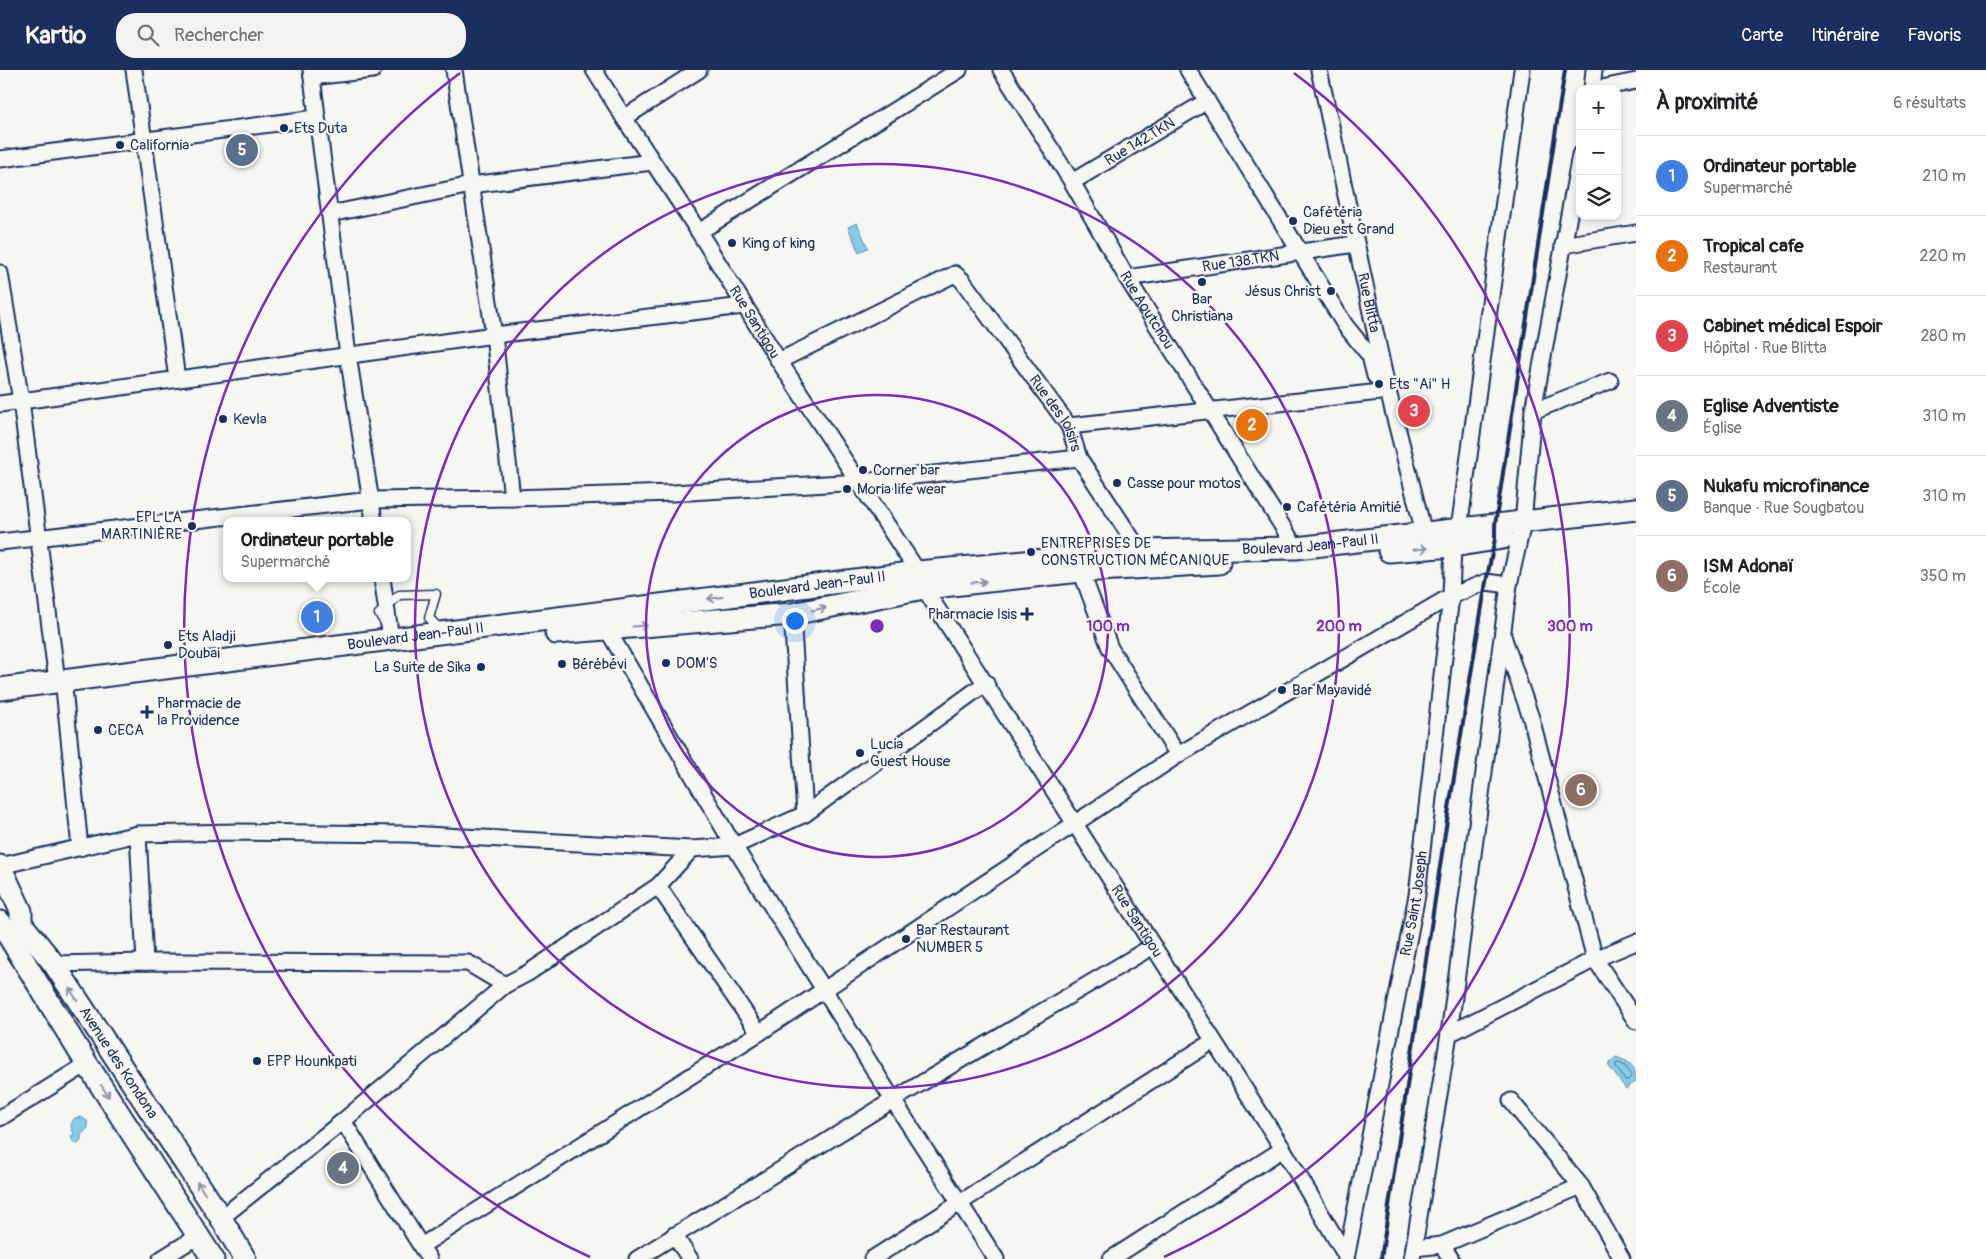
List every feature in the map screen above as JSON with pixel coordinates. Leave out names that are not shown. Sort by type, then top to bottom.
[{"type":"main road","name":"Boulevard Jean-Paul II","points":[[1522,530],[1636,509]]},
{"type":"main road","name":"Boulevard Jean-Paul II","points":[[0,690],[388,649],[792,614],[921,580],[1316,558],[1453,535],[1636,522]]},
{"type":"main road","name":"Boulevard Jean-Paul II","points":[[0,698],[61,685],[393,639],[921,580],[1140,551],[1296,548],[1424,533],[1453,535]]},
{"type":"main road","name":"Avenue des Kondona","points":[[0,866],[22,911],[6,927]]},
{"type":"main road","name":"Avenue des Kondona","points":[[6,927],[54,964],[221,1218],[245,1259]]},
{"type":"main road","name":"Avenue des Kondona","points":[[6,927],[87,1064],[213,1259]]},
{"type":"street","points":[[134,70],[177,379]]},
{"type":"street","points":[[373,70],[311,73],[348,356],[373,517]]},
{"type":"street","points":[[454,70],[494,335],[512,498]]},
{"type":"street","name":"Rue Santigou","points":[[594,70],[652,162],[700,232],[779,361],[860,482],[1283,1149],[1346,1258]]},
{"type":"street","points":[[624,118],[699,70]]},
{"type":"street","points":[[700,232],[959,70]]},
{"type":"street","name":"Rue Aoutchou","points":[[1001,70],[1072,182],[1127,278],[1296,548]]},
{"type":"street","points":[[1068,426],[1383,389],[1370,356],[1345,325],[1298,252],[1188,70]]},
{"type":"street","name":"Rue Blitta","points":[[1319,70],[1383,389],[1424,533]]},
{"type":"street","name":"Rue Saint Joseph","points":[[1346,1258],[1417,895],[1451,596],[1453,535],[1522,70]]},
{"type":"street","points":[[1592,85],[1594,70]]},
{"type":"street","points":[[1616,85],[1636,81]]},
{"type":"street","name":"Rue 142.TKN","points":[[1072,182],[1207,101]]},
{"type":"street","points":[[0,159],[316,118]]},
{"type":"street","points":[[330,214],[471,185],[652,162]]},
{"type":"street","points":[[1576,175],[1533,411],[1522,530],[1509,585],[1449,1034],[1413,1253],[1442,1245],[1581,1186]]},
{"type":"street","points":[[1563,245],[1636,233]]},
{"type":"street","name":"Rue 138.TKN","points":[[1127,278],[1355,244]]},
{"type":"street","points":[[0,273],[21,402],[38,537],[61,685],[80,848]]},
{"type":"street","name":"Rue des loisirs","points":[[779,361],[955,274],[962,280],[1068,426],[1079,458],[1140,551]]},
{"type":"street","points":[[0,404],[494,335],[744,306]]},
{"type":"street","points":[[1533,411],[1610,380]]},
{"type":"street","points":[[0,542],[371,500],[674,493],[860,482],[1079,458]]},
{"type":"street","points":[[1081,571],[1110,648],[1178,755]]},
{"type":"street","points":[[383,582],[393,639]]},
{"type":"street","points":[[343,1121],[425,1253],[1178,755],[1451,596],[1486,582],[1509,585]]},
{"type":"street","points":[[792,614],[805,814]]},
{"type":"street","points":[[607,629],[734,846],[893,1100],[996,1259]]},
{"type":"street","points":[[1502,633],[1531,718],[1595,959],[1636,1021]]},
{"type":"street","points":[[0,866],[138,834],[237,832],[407,834],[692,849],[734,846],[805,814],[986,683]]},
{"type":"street","points":[[138,834],[145,962]]},
{"type":"street","points":[[221,1218],[343,1121],[505,985],[528,973],[658,886],[692,849]]},
{"type":"street","points":[[658,886],[759,1033]]},
{"type":"street","points":[[1449,1034],[1595,959],[1636,942]]},
{"type":"street","points":[[636,1259],[893,1100],[1153,946]]},
{"type":"street","points":[[54,964],[145,962],[468,963],[505,985]]},
{"type":"street","points":[[872,1259],[1213,1041]]},
{"type":"street","points":[[0,1118],[87,1064]]},
{"type":"street","points":[[1511,1100],[1581,1186],[1622,1259]]},
{"type":"street","points":[[1111,1259],[1283,1149]]},
{"type":"street","points":[[674,1235],[690,1259]]},
{"type":"street","points":[[161,1259],[198,1236]]},
{"type":"street","points":[[1442,1245],[1451,1259]]},
{"type":"lane","points":[[393,639],[379,614],[399,596],[436,594],[429,618],[445,634]]},
{"type":"water","points":[[857,223],[868,248],[859,252],[848,227]]},
{"type":"water","points":[[1616,1057],[1631,1065],[1635,1071],[1636,1081],[1626,1089],[1608,1065]]},
{"type":"water","points":[[81,1117],[87,1121],[88,1128],[81,1135],[81,1141],[78,1144],[74,1143],[71,1137],[74,1133],[71,1125],[75,1118]]},
{"type":"railway","points":[[1381,1259],[1445,833],[1486,582],[1495,539],[1495,525],[1565,70]]},
{"type":"place","name":"Ets Duta","points":[[284,128]]},
{"type":"place","name":"California","points":[[120,145]]},
{"type":"place","name":"Nukafu microfinance","points":[[242,150]]},
{"type":"place","name":"Cafétéria Dieu est Grand","points":[[1293,221]]},
{"type":"place","name":"King of king","points":[[732,243]]},
{"type":"place","name":"Bar Christiana","points":[[1202,282]]},
{"type":"place","name":"Jésus Christ","points":[[1331,291]]},
{"type":"place","name":"Ets \"Ai\" H","points":[[1379,384]]},
{"type":"place","name":"Cabinet médical Espoir","points":[[1414,411]]},
{"type":"place","name":"Kevla","points":[[223,419]]},
{"type":"place","name":"Tropical cafe","points":[[1252,425]]},
{"type":"place","name":"Corner bar","points":[[863,470]]},
{"type":"place","name":"Casse pour motos","points":[[1117,483]]},
{"type":"place","name":"Moria life wear","points":[[847,489]]},
{"type":"place","name":"Cafétéria Amitié","points":[[1287,507]]},
{"type":"place","name":"EPL LA MARTINIÈRE","points":[[192,526]]},
{"type":"place","name":"ENTREPRISES DE CONSTRUCTION MÉCANIQUE","points":[[1031,552]]},
{"type":"place","name":"Pharmacie Isis","points":[[1027,614]]},
{"type":"place","name":"Ordinateur portable","points":[[317,617]]},
{"type":"place","name":"Ets Aladji Doubai","points":[[168,645]]},
{"type":"place","name":"DOM'S","points":[[666,663]]},
{"type":"place","name":"Bérébévi","points":[[562,664]]},
{"type":"place","name":"La Suite de Sika","points":[[481,667]]},
{"type":"place","name":"Bar Mayavidé","points":[[1282,690]]},
{"type":"place","name":"Pharmacie de la Providence","points":[[147,712]]},
{"type":"place","name":"CECA","points":[[98,730]]},
{"type":"place","name":"Lucia Guest House","points":[[860,753]]},
{"type":"place","name":"ISM Adonaï","points":[[1581,790]]},
{"type":"place","name":"Bar Restaurant NUMBER 5","points":[[906,939]]},
{"type":"place","name":"EPP Hounkpati","points":[[257,1061]]},
{"type":"place","name":"Eglise Adventiste","points":[[343,1168]]}]
